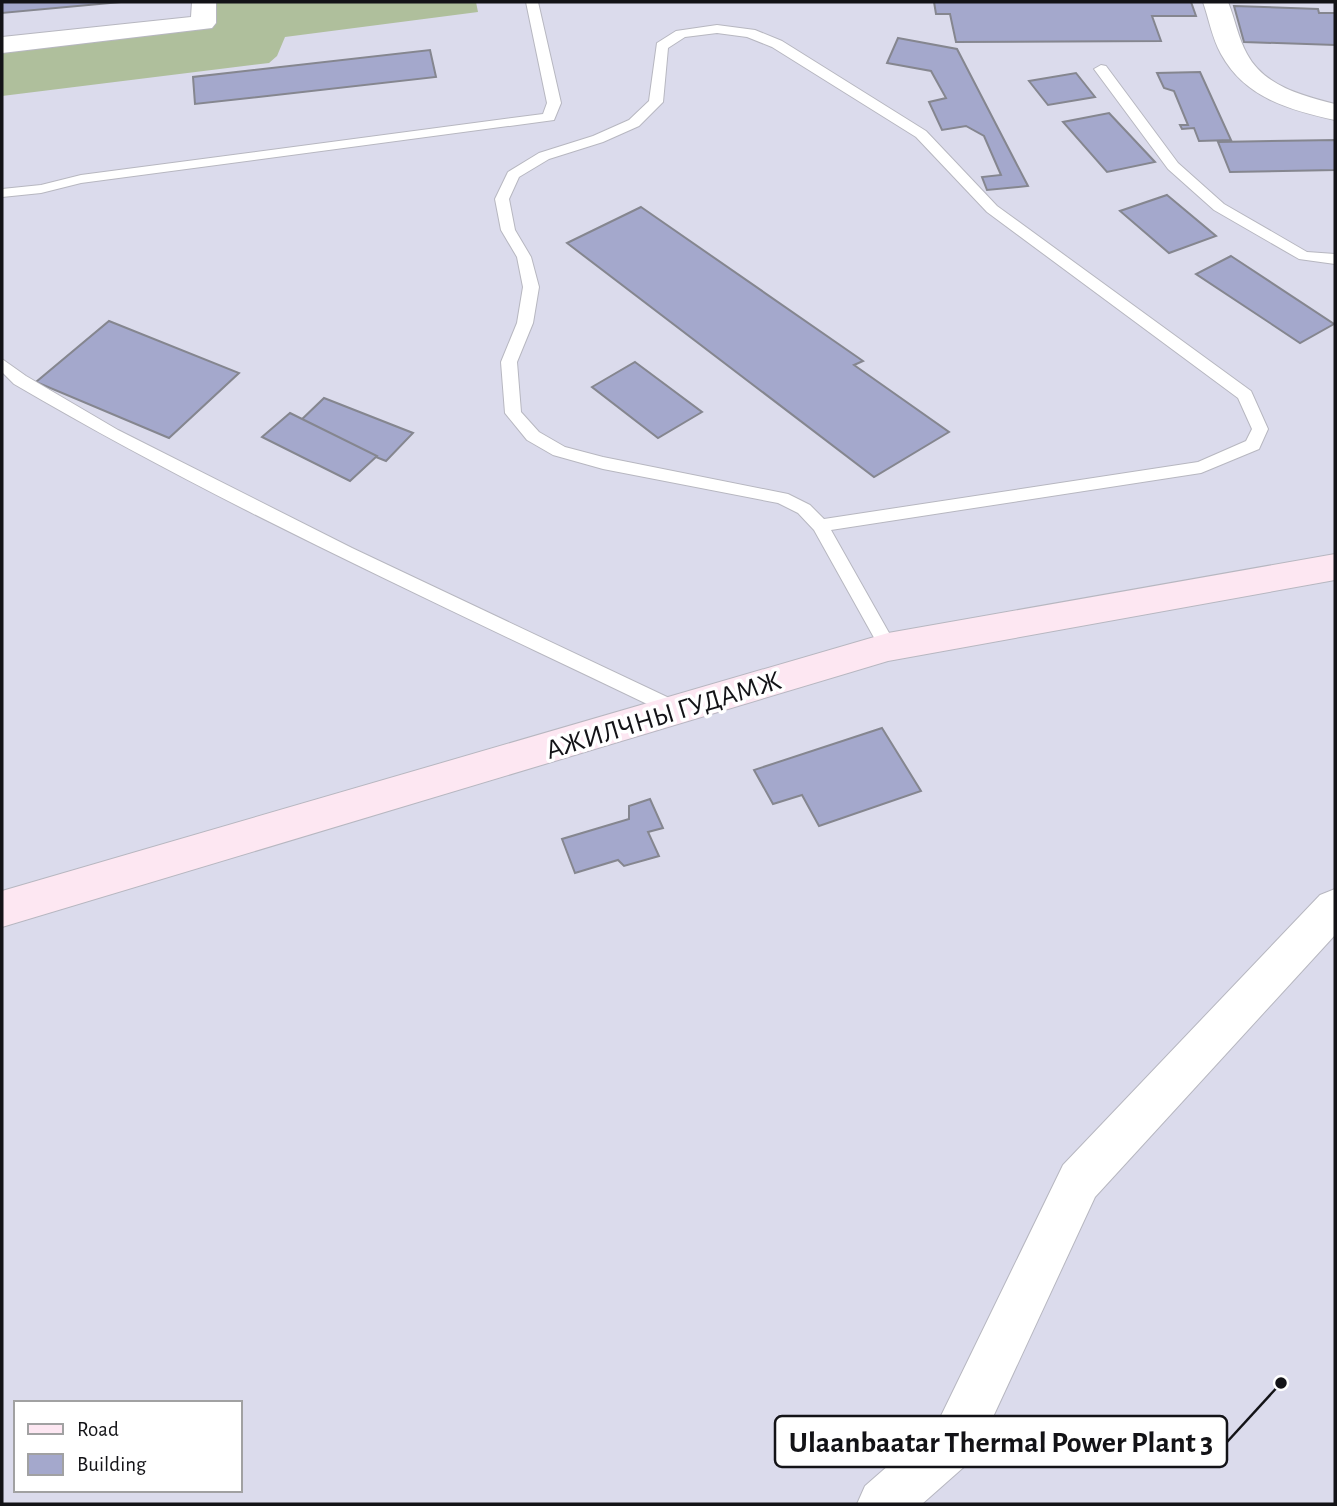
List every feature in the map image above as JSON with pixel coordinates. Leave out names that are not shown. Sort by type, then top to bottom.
[{"type":"main road","name":"АЖИЛЧНЫ ГУДАМЖ","points":[[5,906],[888,646],[1335,567]]},
{"type":"street","points":[[2,45],[203,23],[204,2]]},
{"type":"street","points":[[1216,2],[1234,55],[1255,83],[1284,99],[1335,112]]},
{"type":"street","points":[[883,1504],[956,1440],[1079,1181],[1335,907]]},
{"type":"lane","points":[[2,193],[41,189],[80,179],[549,117],[554,103],[532,2]]},
{"type":"lane","points":[[820,526],[1201,467],[1253,445],[1260,429],[1245,394],[992,209],[921,134],[777,44],[750,33],[717,29],[681,34],[662,46],[656,102],[634,123],[598,139],[544,156],[513,175],[502,199],[509,230],[524,257],[531,287],[525,323],[509,362],[513,413],[533,436],[559,451],[603,463],[782,498],[804,509],[820,526],[888,646]]},
{"type":"lane","points":[[1101,69],[1173,166],[1219,207],[1304,256],[1335,259]]},
{"type":"lane","points":[[2,364],[20,380],[111,434],[346,552],[677,710]]},
{"type":"shaded area","points":[[2,2],[1335,2],[1335,1504],[2,1504]]},
{"type":"green space","points":[[210,2],[476,2],[478,12],[285,37],[277,56],[269,63],[2,96],[2,50],[206,24]]},
{"type":"building","points":[[2,2],[121,2],[2,13]]},
{"type":"building","points":[[934,2],[1191,2],[1196,16],[1152,16],[1161,41],[956,42],[950,14],[936,14]]},
{"type":"building","points":[[1234,6],[1318,9],[1319,13],[1335,13],[1335,45],[1244,42]]},
{"type":"building","points":[[898,38],[957,49],[1028,186],[987,190],[982,177],[1001,175],[984,136],[966,126],[942,130],[929,102],[946,98],[931,71],[887,63]]},
{"type":"building","points":[[430,50],[436,77],[195,104],[193,77]]},
{"type":"building","points":[[1200,72],[1231,140],[1199,141],[1194,128],[1182,129],[1180,125],[1188,125],[1174,91],[1164,88],[1157,73]]},
{"type":"building","points":[[1076,73],[1095,97],[1048,105],[1029,81]]},
{"type":"building","points":[[1109,113],[1155,162],[1107,172],[1063,122]]},
{"type":"building","points":[[1335,140],[1335,170],[1230,172],[1218,142]]},
{"type":"building","points":[[1167,195],[1216,236],[1169,253],[1120,211]]},
{"type":"building","points":[[641,207],[863,361],[854,365],[949,432],[874,477],[567,243]]},
{"type":"building","points":[[1231,256],[1334,324],[1300,343],[1196,274]]},
{"type":"building","points":[[109,321],[239,373],[169,438],[36,382]]},
{"type":"building","points":[[635,362],[702,412],[658,438],[592,387]]},
{"type":"building","points":[[324,398],[413,433],[386,461],[296,425]]},
{"type":"building","points":[[290,413],[377,456],[350,481],[262,437]]},
{"type":"building","points":[[882,728],[921,791],[819,826],[802,795],[773,804],[754,770]]},
{"type":"building","points":[[650,799],[663,828],[648,832],[659,856],[624,866],[618,860],[575,873],[562,839],[629,819],[629,806]]},
{"type":"place","name":"Ulaanbaatar Thermal Power Plant 3","points":[[1281,1383]]}]
